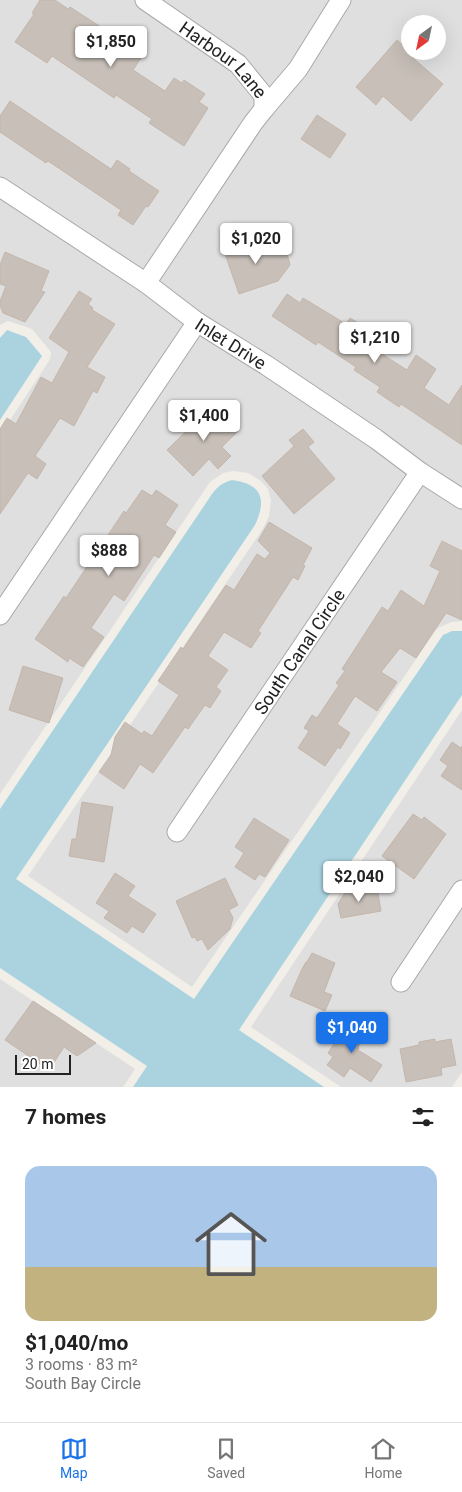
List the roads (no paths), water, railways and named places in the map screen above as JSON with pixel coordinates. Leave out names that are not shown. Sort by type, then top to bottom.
[{"type":"street","name":"Harbour Lane","points":[[145,0],[238,64],[264,96],[264,109],[146,283]]},
{"type":"street","points":[[264,109],[298,69],[341,0]]},
{"type":"street","name":"Inlet Drive","points":[[0,187],[146,283],[197,322],[266,365],[462,499]]},
{"type":"street","points":[[0,614],[197,322]]},
{"type":"street","name":"South Canal Circle","points":[[177,832],[420,472]]},
{"type":"street","points":[[401,982],[462,890]]},
{"type":"water","points":[[7,330],[26,337],[42,356],[0,420],[0,338]]},
{"type":"water","points":[[232,480],[250,485],[259,494],[261,508],[255,525],[16,879],[194,999],[443,635],[452,631],[462,631],[462,695],[239,1030],[324,1087],[133,1087],[147,1066],[0,968],[0,809],[212,494],[222,484]]}]
